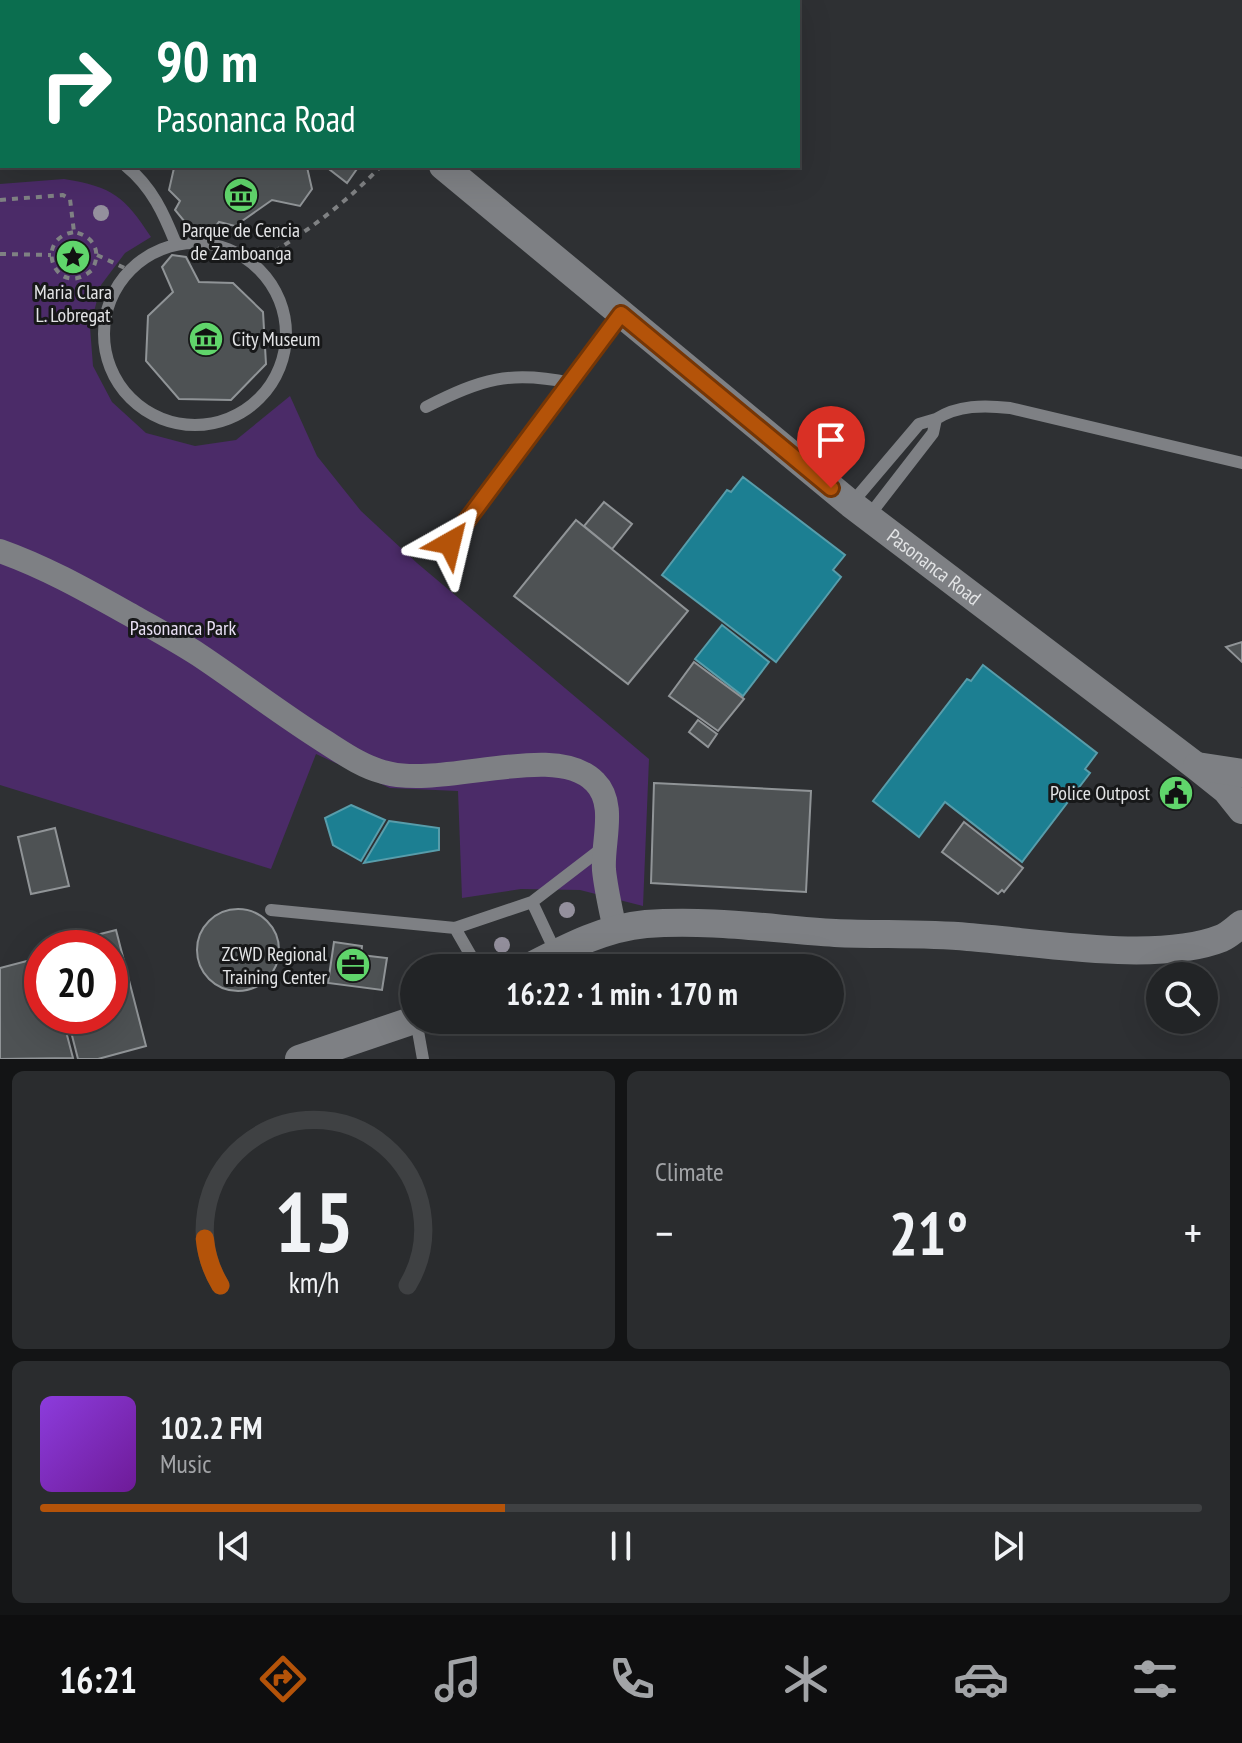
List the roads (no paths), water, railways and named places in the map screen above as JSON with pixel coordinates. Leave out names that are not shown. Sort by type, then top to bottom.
[{"type":"street","name":"Pasonanca Road","points":[[445,168],[860,511],[1196,766],[1226,790],[1242,810]]},
{"type":"street","points":[[0,551],[36,564],[198,654],[278,712],[361,764],[381,772],[430,777],[551,763],[580,770],[596,782],[605,795],[604,867],[615,930]]},
{"type":"street","points":[[1196,766],[1242,773]]},
{"type":"street","points":[[556,953],[581,941],[645,924],[697,923],[834,933],[967,936],[1131,949],[1185,946],[1236,935]]},
{"type":"street","points":[[299,1059],[400,1025]]},
{"type":"lane","points":[[128,168],[160,205],[176,244]]},
{"type":"lane","points":[[197,242],[217,245],[236,253],[254,264],[270,282],[281,304],[286,328],[284,352],[276,375],[263,396],[223,422],[199,426],[175,424],[152,416],[133,402],[117,383],[107,361],[103,337],[114,290],[129,270],[151,253],[176,244],[197,242]]},
{"type":"lane","points":[[450,543],[621,314]]},
{"type":"lane","points":[[426,407],[465,387],[513,377],[537,376],[571,383]]},
{"type":"lane","points":[[860,511],[919,424],[955,410],[991,406],[1010,408],[1242,463]]},
{"type":"lane","points":[[860,511],[933,433],[936,419]]},
{"type":"lane","points":[[271,910],[455,928],[532,902],[605,846]]},
{"type":"lane","points":[[532,902],[556,953]]},
{"type":"lane","points":[[455,928],[470,954]]},
{"type":"lane","points":[[418,1034],[423,1059]]},
{"type":"water","points":[[743,477],[845,555],[833,570],[841,577],[776,662],[662,575],[727,490],[731,492]]},
{"type":"water","points":[[722,625],[769,662],[743,696],[695,659]]},
{"type":"water","points":[[983,665],[1097,753],[1085,769],[1090,773],[1022,862],[945,802],[919,837],[873,801],[967,679],[971,681]]},
{"type":"water","points":[[351,805],[385,820],[361,861],[333,845],[325,818]]},
{"type":"water","points":[[389,821],[439,828],[439,850],[364,863]]},
{"type":"place","name":"Parque de Cencia de Zamboanga","points":[[241,195]]},
{"type":"place","name":"Maria Clara L. Lobregat","points":[[73,257]]},
{"type":"place","name":"City Museum","points":[[206,339]]},
{"type":"place","name":"Police Outpost","points":[[1176,793]]},
{"type":"place","name":"ZCWD Regional Training Center","points":[[353,965]]},
{"type":"park label","name":"Pasonanca Park","points":[[183,628]]}]
